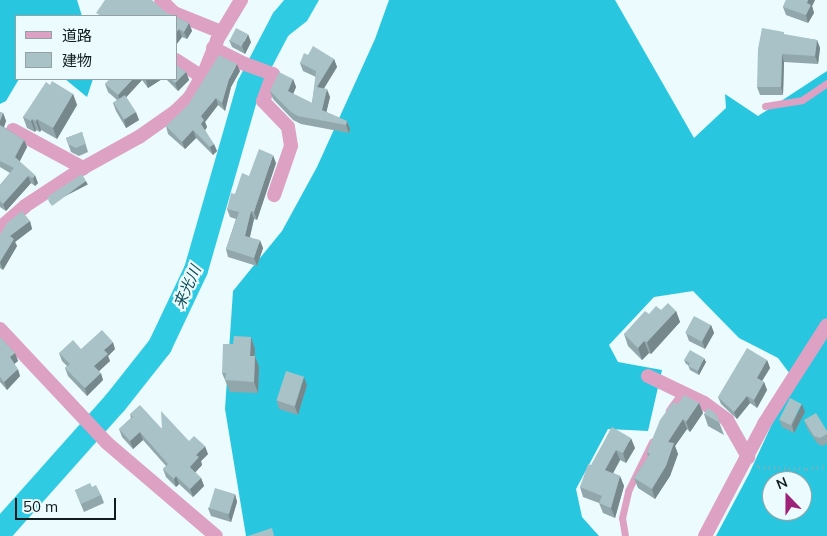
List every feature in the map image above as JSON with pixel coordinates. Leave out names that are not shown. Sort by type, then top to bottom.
[{"type":"street","points":[[160,0],[174,13],[221,32]]},
{"type":"street","points":[[0,228],[25,206],[82,168],[139,137],[176,111],[190,97],[202,77],[221,32],[241,0]]},
{"type":"street","points":[[214,48],[245,64],[273,74],[263,101],[288,127],[291,146],[274,195]]},
{"type":"street","points":[[178,61],[202,77]]},
{"type":"street","points":[[13,130],[82,168]]},
{"type":"street","points":[[705,536],[764,424],[827,325]]},
{"type":"street","points":[[0,329],[107,443],[216,536]]},
{"type":"street","points":[[648,376],[704,403],[727,420],[748,457]]},
{"type":"lane","points":[[765,106],[802,100],[827,83]]},
{"type":"lane","points":[[664,417],[682,392]]},
{"type":"lane","points":[[625,536],[622,518],[628,491],[656,435]]},
{"type":"path","points":[[748,457],[759,467],[807,469],[827,466]]},
{"type":"shaded area","points":[[0,0],[77,0],[82,15],[15,15],[15,80],[18,80],[6,101],[0,104]]},
{"type":"shaded area","points":[[293,0],[319,0],[307,21],[265,54],[264,44]]},
{"type":"shaded area","points":[[389,0],[615,0],[694,138],[726,108],[725,94],[758,116],[827,71],[827,536],[716,536],[749,474],[793,378],[778,358],[739,338],[693,291],[654,297],[609,345],[618,362],[662,370],[648,431],[608,429],[576,489],[582,517],[599,536],[246,536],[225,409],[233,291],[282,231],[317,167],[375,39]]},
{"type":"shaded area","points":[[66,80],[93,80],[87,97]]},
{"type":"building","points":[[105,0],[152,0],[165,12],[172,15],[99,15],[96,13]]},
{"type":"building","points":[[786,0],[808,0],[807,3],[811,5],[806,15],[783,7]]},
{"type":"building","points":[[178,18],[189,23],[184,32],[179,29],[178,30]]},
{"type":"building","points":[[236,28],[248,34],[241,46],[230,40]]},
{"type":"building","points":[[762,28],[817,40],[815,56],[782,54],[781,87],[757,87],[758,49]]},
{"type":"building","points":[[313,46],[334,59],[317,87],[327,89],[322,110],[347,121],[346,125],[298,116],[291,112],[270,91],[279,72],[293,79],[288,91],[312,103],[316,71],[300,63],[304,53],[308,55]]},
{"type":"building","points":[[219,55],[237,64],[229,79],[222,103],[216,98],[201,116],[204,120],[201,124],[214,144],[210,147],[193,130],[182,142],[166,126],[188,105]]},
{"type":"building","points":[[178,66],[186,72],[178,80]]},
{"type":"building","points":[[109,80],[132,80],[118,95],[105,84]]},
{"type":"building","points":[[52,81],[73,94],[53,128],[37,119],[36,121],[32,119],[31,121],[23,117],[46,82],[50,85]]},
{"type":"building","points":[[125,95],[136,112],[124,119],[113,103]]},
{"type":"building","points":[[0,125],[24,140],[15,157],[35,175],[33,178],[28,176],[3,204],[0,201],[0,185],[14,168],[0,161]]},
{"type":"building","points":[[82,132],[85,144],[76,148],[68,144],[66,138]]},
{"type":"building","points":[[259,149],[273,155],[254,212],[251,211],[245,236],[260,240],[254,258],[226,249],[239,212],[227,209],[231,193],[235,194],[242,173],[249,176]]},
{"type":"building","points":[[82,174],[86,181],[52,206],[47,197]]},
{"type":"building","points":[[22,211],[30,221],[10,236],[14,239],[0,262],[0,235],[7,223]]},
{"type":"building","points":[[668,303],[676,311],[647,342],[644,341],[638,348],[624,334],[645,311],[649,314],[656,306],[661,310]]},
{"type":"building","points":[[694,316],[711,325],[702,342],[685,333]]},
{"type":"building","points":[[102,330],[113,342],[104,350],[108,354],[94,366],[101,373],[85,388],[65,368],[70,364],[59,353],[73,340],[81,349]]},
{"type":"building","points":[[234,336],[251,337],[250,356],[255,356],[254,382],[225,380],[226,373],[222,373],[223,344],[233,344]]},
{"type":"building","points":[[0,337],[15,353],[10,357],[18,369],[4,382],[0,377]]},
{"type":"building","points":[[747,348],[767,360],[757,378],[764,382],[754,400],[747,396],[734,412],[718,397]]},
{"type":"building","points":[[690,350],[704,358],[698,371],[688,366],[690,363],[684,360]]},
{"type":"building","points":[[286,371],[304,377],[294,406],[276,400]]},
{"type":"building","points":[[684,395],[699,403],[686,422],[683,419],[668,442],[674,443],[666,466],[652,489],[634,478],[650,454],[647,452],[660,420],[673,402],[678,404]]},
{"type":"building","points":[[790,398],[802,404],[791,425],[779,419]]},
{"type":"building","points":[[140,405],[162,429],[161,411],[189,441],[194,436],[205,446],[196,455],[199,457],[190,467],[201,478],[190,489],[176,476],[174,479],[163,469],[168,464],[140,432],[130,441],[119,429],[133,417],[130,414]]},
{"type":"building","points":[[708,408],[716,414],[720,423],[704,414]]},
{"type":"building","points":[[816,413],[827,431],[827,434],[820,438],[814,436],[804,420]]},
{"type":"building","points":[[612,427],[631,438],[623,453],[616,450],[605,470],[620,476],[611,508],[599,503],[602,496],[580,487],[588,464],[591,465]]},
{"type":"building","points":[[90,483],[92,487],[96,485],[101,495],[81,504],[75,490]]},
{"type":"building","points":[[215,488],[235,494],[229,514],[209,508]]},
{"type":"building","points":[[272,528],[274,536],[248,536]]},
{"type":"waterway","name":"来光川","points":[[0,532],[115,403],[160,346],[196,270],[249,85],[283,20],[300,0]]}]
